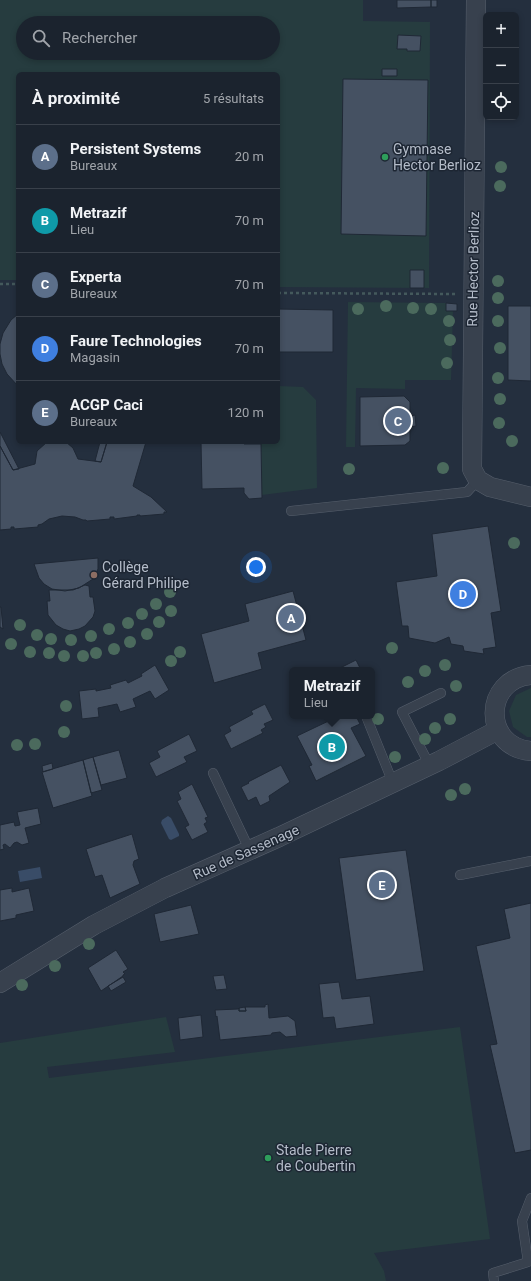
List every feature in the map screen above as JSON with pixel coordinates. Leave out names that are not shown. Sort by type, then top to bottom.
[{"type":"street","name":"Rue Hector Berlioz","points":[[476,0],[472,469],[478,480]]},
{"type":"street","points":[[478,480],[490,487],[531,497]]},
{"type":"street","points":[[531,674],[519,677],[510,682],[502,690],[494,709],[494,720],[504,739],[513,746],[531,751]]},
{"type":"street","name":"Rue de Sassenage","points":[[0,983],[94,925],[165,888],[250,851],[430,766],[498,730]]},
{"type":"lane","points":[[291,511],[467,492],[478,480]]},
{"type":"lane","points":[[430,766],[402,712],[441,693]]},
{"type":"lane","points":[[367,719],[393,783]]},
{"type":"lane","points":[[212,773],[250,851]]},
{"type":"lane","points":[[460,875],[531,860]]},
{"type":"lane","points":[[494,1281],[493,1273],[528,1262],[522,1220],[531,1198]]},
{"type":"path","points":[[0,284],[16,284]]},
{"type":"path","points":[[280,293],[473,294]]},
{"type":"green space","points":[[0,0],[363,0],[363,21],[430,22],[429,288],[280,287],[280,72],[16,72],[16,280],[0,280]]},
{"type":"green space","points":[[348,302],[446,303],[446,311],[453,311],[451,380],[405,380],[405,389],[356,388],[355,447],[346,447]]},
{"type":"green space","points":[[280,386],[303,387],[316,400],[317,488],[262,495],[245,444],[280,444]]},
{"type":"green space","points":[[531,688],[531,737],[527,737],[513,727],[509,711],[516,695]]},
{"type":"green space","name":"Stade Pierre de Coubertin","points":[[166,1017],[175,1052],[47,1067],[49,1078],[460,1027],[490,1239],[374,1253],[384,1271],[386,1281],[0,1281],[0,1043]]},
{"type":"water","points":[[168,816],[171,818],[179,834],[179,836],[171,840],[169,839],[161,823],[162,820]]},
{"type":"water","points":[[40,867],[42,878],[20,882],[18,871]]},
{"type":"building","points":[[397,0],[431,0],[431,7],[397,8]]},
{"type":"building","points":[[431,0],[437,0],[437,7],[431,7]]},
{"type":"building","points":[[398,35],[421,36],[420,51],[397,49]]},
{"type":"building","points":[[382,69],[397,69],[397,76],[382,76]]},
{"type":"building","name":"Gymnase Hector Berlioz","points":[[343,79],[428,80],[426,236],[341,234]]},
{"type":"building","points":[[410,270],[424,270],[424,288],[410,288]]},
{"type":"building","points":[[446,303],[457,304],[457,311],[446,311]]},
{"type":"building","points":[[508,306],[531,306],[531,381],[508,380]]},
{"type":"building","points":[[280,309],[333,310],[333,352],[280,352]]},
{"type":"building","points":[[16,316],[16,384],[7,374],[2,364],[0,354],[0,344],[3,333],[11,320]]},
{"type":"building","points":[[404,396],[410,402],[410,441],[405,445],[360,446],[360,397]]},
{"type":"building","points":[[415,415],[416,426],[410,427],[410,416]]},
{"type":"building","points":[[0,432],[19,469],[13,470],[0,446]]},
{"type":"building","points":[[45,444],[68,444],[73,448],[78,459],[101,462],[106,444],[145,444],[133,486],[151,497],[167,512],[164,512],[164,514],[137,515],[114,519],[114,517],[110,517],[110,519],[87,521],[75,517],[62,516],[49,519],[38,525],[38,527],[14,529],[14,527],[11,527],[11,529],[0,530],[0,446],[13,470],[35,464],[37,451]]},
{"type":"building","points":[[99,444],[106,444],[101,462],[95,461]]},
{"type":"building","points":[[201,444],[261,444],[262,498],[249,499],[244,493],[244,488],[202,489]]},
{"type":"building","points":[[488,526],[501,611],[491,613],[496,647],[483,649],[484,654],[464,651],[463,646],[451,644],[449,637],[435,643],[409,638],[408,626],[402,626],[396,582],[437,576],[432,534]]},
{"type":"building","points":[[98,558],[98,569],[93,579],[79,588],[65,591],[52,589],[44,584],[39,578],[34,564]]},
{"type":"building","points":[[85,585],[89,586],[90,597],[93,597],[95,611],[93,617],[85,626],[70,631],[56,625],[48,615],[47,601],[50,601],[49,590],[73,590]]},
{"type":"building","points":[[293,591],[306,640],[258,653],[262,669],[214,683],[201,634],[249,621],[245,604]]},
{"type":"building","points":[[1,607],[3,629],[0,627]]},
{"type":"building","points":[[356,660],[360,667],[342,667]]},
{"type":"building","points":[[155,665],[169,690],[155,699],[150,691],[133,699],[136,707],[120,712],[117,704],[98,708],[99,717],[82,719],[79,691],[96,689],[96,691],[111,688],[110,685],[126,680],[128,683],[142,676],[141,674]]},
{"type":"building","points":[[265,704],[273,720],[264,724],[266,727],[261,730],[263,733],[231,749],[224,735],[231,731],[229,727],[253,714],[251,711]]},
{"type":"building","points":[[333,719],[358,719],[360,724],[351,728],[366,756],[316,781],[309,766],[312,765],[297,736]]},
{"type":"building","points":[[189,734],[197,751],[184,757],[187,762],[156,777],[149,763],[160,757],[157,751]]},
{"type":"building","points":[[119,750],[127,778],[101,785],[93,757]]},
{"type":"building","points":[[93,757],[102,790],[91,793],[83,760]]},
{"type":"building","points":[[83,760],[92,796],[53,808],[42,772]]},
{"type":"building","points":[[52,763],[53,769],[43,772],[42,766]]},
{"type":"building","points":[[281,765],[290,782],[269,796],[270,801],[260,806],[256,797],[248,801],[241,787]]},
{"type":"building","points":[[192,784],[208,817],[205,818],[207,822],[204,824],[208,832],[192,840],[185,827],[189,825],[177,801],[181,799],[178,792]]},
{"type":"building","points":[[38,808],[41,824],[25,828],[29,843],[22,845],[17,842],[10,848],[5,844],[3,845],[4,849],[0,850],[0,825],[14,822],[15,826],[20,825],[17,812]]},
{"type":"building","points":[[132,834],[139,859],[134,861],[133,865],[140,884],[110,898],[102,875],[95,877],[86,849]]},
{"type":"building","points":[[406,850],[424,971],[356,980],[339,858]]},
{"type":"building","points":[[12,888],[12,892],[29,888],[34,911],[16,915],[16,918],[0,921],[0,890]]},
{"type":"building","points":[[531,903],[531,1150],[515,1153],[490,1045],[497,1044],[476,946],[510,938],[504,909]]},
{"type":"building","points":[[191,905],[199,934],[160,942],[154,914]]},
{"type":"building","points":[[116,950],[128,969],[123,972],[125,974],[123,976],[101,991],[88,968]]},
{"type":"building","points":[[224,975],[227,989],[216,990],[213,976]]},
{"type":"building","points":[[123,977],[126,982],[111,991],[108,986]]},
{"type":"building","points":[[339,982],[342,999],[370,996],[374,1024],[336,1029],[334,1017],[323,1018],[319,984]]},
{"type":"building","points":[[268,1004],[269,1018],[288,1016],[295,1021],[297,1036],[286,1037],[280,1032],[272,1033],[271,1035],[220,1040],[215,1010],[239,1008],[239,1011],[246,1011],[245,1007],[265,1007],[265,1005]]},
{"type":"building","points":[[245,1007],[246,1011],[239,1011],[239,1008]]},
{"type":"building","points":[[201,1015],[203,1037],[180,1040],[178,1018]]},
{"type":"place","name":"Gymnase Hector Berlioz","points":[[385,157]]},
{"type":"place","name":"Experta","points":[[398,421]]},
{"type":"place","name":"Collège Gérard Philipe","points":[[94,575]]},
{"type":"place","name":"Faure Technologies","points":[[463,594]]},
{"type":"place","name":"Persistent Systems","points":[[291,618]]},
{"type":"place","name":"Metrazif","points":[[332,747]]},
{"type":"place","name":"ACGP Caci","points":[[382,885]]},
{"type":"place","name":"Stade Pierre de Coubertin","points":[[268,1158]]}]
